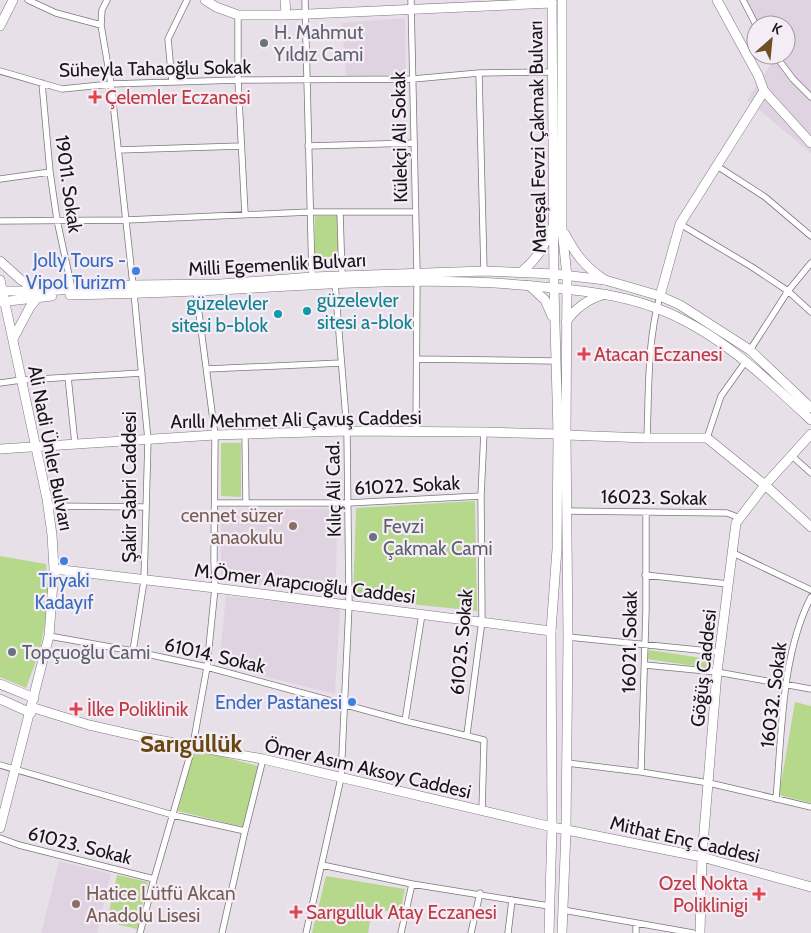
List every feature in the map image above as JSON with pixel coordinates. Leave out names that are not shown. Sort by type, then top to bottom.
[{"type":"main road","points":[[0,26],[13,0]]},
{"type":"main road","points":[[205,0],[216,7],[238,15],[306,14],[412,5],[552,2]]},
{"type":"main road","points":[[285,0],[286,14]]},
{"type":"main road","points":[[548,933],[552,827],[551,631],[557,549],[567,276],[562,229],[562,0]]},
{"type":"main road","points":[[717,0],[758,75],[764,91],[811,143]]},
{"type":"main road","name":"Mareşal Fevzi Çakmak Bulvarı","points":[[552,2],[554,288],[556,361],[562,435]]},
{"type":"main road","points":[[660,296],[680,224],[764,91]]},
{"type":"main road","points":[[520,273],[541,252],[554,223]]},
{"type":"main road","points":[[562,229],[574,253],[594,273],[605,280],[660,296],[680,305],[750,350],[811,408]]},
{"type":"main road","points":[[0,261],[38,294],[13,339]]},
{"type":"main road","name":"Milli Egemenlik Bulvarı","points":[[2,301],[72,289],[196,291],[335,283],[484,271],[555,274],[605,280]]},
{"type":"main road","name":"Milli Egemenlik Bulvarı","points":[[1,291],[38,294],[342,276],[417,277],[484,281],[605,294],[656,308],[688,323],[746,361],[811,420]]},
{"type":"main road","name":"Ali Nadi Ünler Bulvarı","points":[[0,280],[2,301],[13,339],[48,506],[54,570],[49,636],[0,828]]},
{"type":"main road","points":[[529,285],[545,300],[555,321]]},
{"type":"main road","points":[[566,322],[574,310],[595,297],[605,294]]},
{"type":"main road","name":"Arıllı Mehmet Ali Çavuş Caddesi","points":[[0,449],[215,435],[347,431],[484,432],[647,438],[707,438]]},
{"type":"main road","name":"Göğüş Caddesi","points":[[700,933],[702,857],[717,672],[736,523],[765,486],[811,434]]},
{"type":"main road","points":[[562,435],[567,511],[568,637],[566,830],[562,933]]},
{"type":"main road","points":[[707,438],[811,527]]},
{"type":"main road","name":"M.Ömer Arapcıoğlu Caddesi","points":[[54,570],[216,588],[551,631]]},
{"type":"main road","points":[[0,684],[34,698]]},
{"type":"main road","name":"Ömer Asım Aksoy Caddesi","points":[[0,699],[31,710],[89,725],[142,737],[263,759],[552,827]]},
{"type":"main road","name":"Mithat Enç Caddesi","points":[[552,827],[702,857],[811,887]]},
{"type":"street","points":[[28,0],[56,13],[101,25],[102,10],[107,0]]},
{"type":"street","points":[[172,82],[168,39],[187,0]]},
{"type":"street","points":[[305,0],[312,277]]},
{"type":"street","points":[[743,0],[751,15]]},
{"type":"street","name":"Külekçi Ali Sokak","points":[[412,5],[417,277],[416,432]]},
{"type":"street","points":[[238,15],[238,80],[244,214]]},
{"type":"street","name":"Şakir Sabri Caddesi","points":[[101,25],[111,84],[148,440],[144,580],[133,651]]},
{"type":"street","points":[[782,65],[811,97]]},
{"type":"street","name":"Süheyla Tahaoğlu Sokak","points":[[0,71],[62,89],[111,84],[238,80],[413,79],[480,73],[553,72]]},
{"type":"street","points":[[480,73],[484,271]]},
{"type":"street","name":"19011. Sokak","points":[[42,83],[50,172],[57,220],[72,289]]},
{"type":"street","points":[[308,146],[414,143]]},
{"type":"street","points":[[118,150],[241,146]]},
{"type":"street","points":[[717,166],[765,197],[811,236]]},
{"type":"street","points":[[0,179],[50,172]]},
{"type":"street","points":[[0,221],[126,220],[310,212],[416,212]]},
{"type":"street","points":[[340,212],[342,276]]},
{"type":"street","points":[[680,224],[752,266],[788,291],[811,312]]},
{"type":"street","points":[[750,350],[788,291],[811,263]]},
{"type":"street","name":"Kılıç Ali Cad.","points":[[306,933],[341,778],[349,605],[347,431],[335,283]]},
{"type":"street","points":[[140,933],[194,745],[207,667],[216,588],[214,560],[215,435],[196,291]]},
{"type":"street","points":[[647,438],[650,355],[656,308],[660,296]]},
{"type":"street","points":[[416,359],[556,361]]},
{"type":"street","points":[[707,438],[721,396],[746,361]]},
{"type":"street","points":[[207,368],[341,363]]},
{"type":"street","points":[[0,383],[21,380],[142,373]]},
{"type":"street","points":[[68,377],[75,444]]},
{"type":"street","name":"61025. Sokak","points":[[467,734],[482,621],[481,496],[484,432]]},
{"type":"street","points":[[245,434],[246,503]]},
{"type":"street","points":[[792,456],[811,473]]},
{"type":"street","name":"61022. Sokak","points":[[215,503],[348,503],[481,496]]},
{"type":"street","points":[[48,506],[146,507]]},
{"type":"street","name":"16023. Sokak","points":[[567,511],[727,513],[740,518]]},
{"type":"street","name":"16021. Sokak","points":[[641,772],[645,665],[646,512]]},
{"type":"street","points":[[732,553],[811,590]]},
{"type":"street","points":[[646,575],[728,584]]},
{"type":"street","name":"16032. Sokak","points":[[776,799],[786,684],[794,640],[803,613],[811,597]]},
{"type":"street","points":[[405,721],[422,614]]},
{"type":"street","name":"61014. Sokak","points":[[49,636],[207,667],[405,721],[467,734]]},
{"type":"street","points":[[568,637],[719,652]]},
{"type":"street","points":[[645,665],[717,672],[811,689]]},
{"type":"street","points":[[467,734],[484,740],[482,811]]},
{"type":"street","points":[[222,933],[263,759]]},
{"type":"street","points":[[567,763],[709,783],[811,807]]},
{"type":"street","points":[[0,765],[173,815],[245,831]]},
{"type":"street","name":"61023. Sokak","points":[[0,838],[19,845],[154,879]]},
{"type":"street","points":[[322,865],[412,884],[549,906]]},
{"type":"street","points":[[401,933],[412,884]]},
{"type":"street","points":[[471,933],[480,894]]},
{"type":"street","points":[[508,933],[512,900]]},
{"type":"street","points":[[563,910],[693,933]]},
{"type":"street","points":[[636,924],[636,933]]},
{"type":"shaded area","points":[[746,0],[811,0],[811,153],[747,100],[770,65],[796,65],[796,15],[754,15]]},
{"type":"shaded area","points":[[405,18],[406,75],[346,76],[342,23]]},
{"type":"shaded area","points":[[337,508],[336,595],[221,581],[221,510]]},
{"type":"shaded area","points":[[226,596],[340,608],[335,694],[219,665]]},
{"type":"shaded area","name":"Hatice Lütfü Akcan Anadolu Lisesi","points":[[59,861],[111,874],[97,933],[41,933]]},
{"type":"green space","points":[[315,216],[338,216],[338,268],[315,268]]},
{"type":"green space","points":[[221,443],[241,443],[241,497],[221,496]]},
{"type":"green space","points":[[475,501],[477,611],[353,598],[356,508]]},
{"type":"green space","points":[[0,556],[46,564],[49,601],[40,650],[26,688],[0,677]]},
{"type":"green space","points":[[649,650],[709,659],[709,668],[647,659]]},
{"type":"green space","points":[[795,702],[811,706],[811,803],[779,795]]},
{"type":"green space","points":[[194,749],[258,766],[243,827],[178,811]]},
{"type":"green space","points":[[117,875],[148,882],[137,929],[107,922]]},
{"type":"green space","points":[[326,876],[405,889],[400,913],[372,909],[368,933],[312,933]]},
{"type":"place","name":"H. Mahmut Yıldız Cami","points":[[264,43]]},
{"type":"place","name":"Çelemler Eczanesi","points":[[95,97]]},
{"type":"place","name":"Jolly Tours - Vipol Turizm","points":[[136,271]]},
{"type":"place","name":"güzelevler sitesi a-blok","points":[[307,311]]},
{"type":"place","name":"güzelevler sitesi b-blok","points":[[278,314]]},
{"type":"place","name":"Atacan Eczanesi","points":[[584,354]]},
{"type":"place","name":"cennet süzer anaokulu","points":[[293,526]]},
{"type":"place","name":"Fevzi Çakmak Cami","points":[[373,537]]},
{"type":"place","name":"Tiryaki Kadayıf","points":[[64,561]]},
{"type":"place","name":"Topçuoğlu Cami","points":[[12,652]]},
{"type":"place","name":"Ender Pastanesi","points":[[352,702]]},
{"type":"place","name":"İlke Poliklinik","points":[[76,709]]},
{"type":"place","name":"Ozel Nokta Poliklinigi","points":[[759,894]]},
{"type":"place","name":"Hatice Lütfü Akcan Anadolu Lisesi","points":[[76,904]]},
{"type":"place","name":"Sarıgulluk Atay Eczanesi","points":[[296,912]]},
{"type":"district","name":"Sarıgüllük","points":[[191,744]]}]
